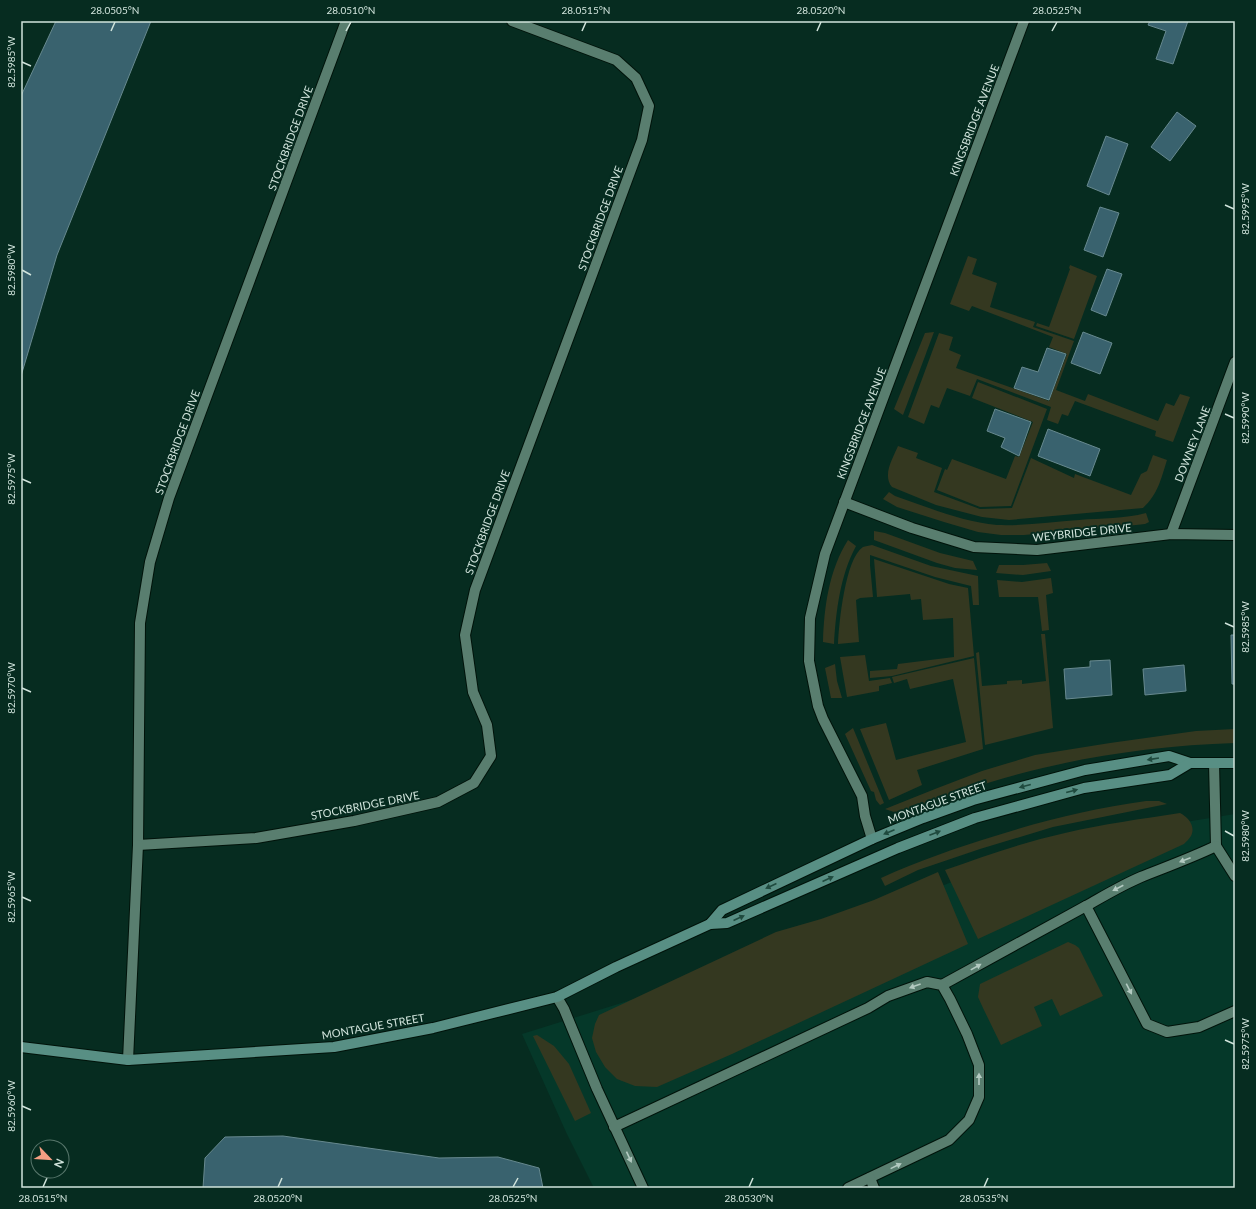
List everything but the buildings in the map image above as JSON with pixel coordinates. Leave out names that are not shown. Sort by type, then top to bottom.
[{"type":"street","name":"STOCKBRIDGE DRIVE","points":[[128,1060],[138,845],[140,623],[150,562],[169,498],[346,21]]},
{"type":"street","name":"STOCKBRIDGE DRIVE","points":[[138,845],[256,838],[354,821],[438,802],[474,783],[491,756],[487,725],[473,692],[465,635],[475,590],[642,140],[649,106],[636,78],[616,60],[512,21]]},
{"type":"street","name":"KINGSBRIDGE AVENUE","points":[[872,839],[864,816],[862,796],[823,719],[818,706],[809,661],[810,618],[825,554],[1024,21]]},
{"type":"street","name":"DOWNEY LANE","points":[[1171,534],[1235,362]]},
{"type":"street","name":"WEYBRIDGE DRIVE","points":[[844,502],[912,528],[974,548],[1037,550],[1171,534],[1235,535]]},
{"type":"street","name":"MONTAGUE STREET","points":[[710,924],[722,910],[872,839],[923,818],[974,800],[1085,770],[1169,756],[1190,763],[1235,763]]},
{"type":"street","name":"MONTAGUE STREET","points":[[21,1047],[128,1060],[334,1047],[433,1028],[557,997],[616,967],[710,924],[727,923],[898,848],[975,818],[1084,788],[1170,775],[1190,763]]},
{"type":"street","points":[[1214,763],[1216,846],[1235,876]]},
{"type":"street","points":[[942,986],[1129,883],[1196,856],[1216,846]]},
{"type":"street","points":[[1086,906],[1146,1024],[1167,1032],[1199,1027],[1235,1011]]},
{"type":"street","points":[[614,1126],[868,1008],[888,996],[927,982],[942,986],[967,1034],[979,1065],[979,1096],[969,1120],[949,1140],[848,1188]]},
{"type":"street","points":[[557,997],[564,1009],[597,1089],[643,1188]]},
{"type":"street","points":[[870,1178],[874,1188]]},
{"type":"shaded area","points":[[968,256],[977,259],[972,274],[997,283],[990,307],[1035,322],[1033,327],[1074,341],[1056,390],[1085,401],[1088,394],[1158,421],[1166,403],[1174,406],[1180,394],[1190,397],[1173,442],[1155,436],[1156,431],[1075,401],[1068,416],[1062,414],[1058,424],[1047,420],[1051,407],[977,379],[970,396],[947,388],[939,408],[931,405],[924,424],[908,417],[939,333],[953,337],[949,350],[961,355],[956,368],[1049,401],[1067,354],[1049,347],[1053,337],[972,306],[969,311],[950,304]]},
{"type":"shaded area","points":[[1070,265],[1097,276],[1074,339],[1036,326],[1037,323],[1049,327],[1070,269]]},
{"type":"shaded area","points":[[934,332],[903,415],[894,409],[925,333]]},
{"type":"shaded area","points":[[978,382],[1047,409],[1011,506],[980,507],[937,490],[945,469],[947,470],[952,459],[1006,479],[1015,456],[1019,457],[1033,422],[972,398]]},
{"type":"shaded area","points":[[898,446],[918,453],[916,458],[942,468],[934,492],[980,509],[1012,508],[1031,458],[1074,478],[1075,474],[1131,495],[1141,474],[1147,471],[1153,455],[1167,460],[1156,492],[1143,508],[1009,520],[982,517],[936,505],[892,487],[889,482],[888,472],[889,466]]},
{"type":"shaded area","points":[[889,492],[895,496],[945,514],[971,521],[997,525],[1113,518],[1146,513],[1149,522],[1136,525],[1024,535],[1001,535],[978,532],[897,507],[883,499]]},
{"type":"shaded area","points":[[874,531],[885,533],[940,553],[973,561],[977,570],[955,568],[937,563],[874,540]]},
{"type":"shaded area","points":[[848,540],[856,546],[846,569],[840,594],[834,644],[823,642],[826,602],[832,576],[836,564]]},
{"type":"shaded area","points":[[872,545],[931,566],[978,576],[979,605],[973,605],[971,586],[935,577],[870,555],[873,597],[860,598],[856,600],[859,642],[838,644],[847,577],[857,554],[863,547]]},
{"type":"shaded area","points":[[874,559],[949,584],[968,588],[974,656],[892,676],[870,678],[870,671],[897,669],[898,664],[954,657],[953,618],[923,620],[921,599],[911,600],[910,594],[877,597]]},
{"type":"shaded area","points":[[1047,563],[1051,571],[1023,575],[996,573],[999,565]]},
{"type":"shaded area","points":[[1051,578],[1053,593],[1046,595],[1049,630],[1042,631],[1038,597],[999,597],[997,580],[1022,582]]},
{"type":"shaded area","points":[[1041,634],[1045,634],[1053,728],[985,745],[976,653],[979,652],[982,686],[1007,684],[1007,681],[1022,680],[1022,684],[1046,681]]},
{"type":"shaded area","points":[[865,655],[869,681],[890,678],[892,683],[879,686],[879,691],[847,697],[840,657]]},
{"type":"shaded area","points":[[974,658],[983,749],[917,770],[922,785],[889,800],[860,729],[886,723],[896,760],[966,742],[953,679],[910,689],[907,679],[894,683],[892,677]]},
{"type":"shaded area","points":[[835,664],[837,681],[842,698],[831,698],[825,668]]},
{"type":"shaded area","points":[[853,728],[884,803],[880,805],[876,800],[874,792],[871,791],[845,734]]},
{"type":"shaded area","points":[[1235,729],[1235,743],[1165,748],[1096,757],[994,781],[901,812],[894,812],[885,809],[982,771],[1035,755],[1196,731]]},
{"type":"shaded area","points":[[1146,801],[1159,801],[1167,804],[1053,827],[918,870],[885,886],[881,878],[937,855],[1014,830],[1089,811]]},
{"type":"shaded area","points":[[1180,813],[1188,819],[1193,829],[1191,836],[1184,844],[978,939],[945,870],[1050,837],[1108,824]]},
{"type":"shaded area","points":[[1235,814],[1235,1188],[594,1188],[566,1132],[522,1034],[766,958],[1042,845]]},
{"type":"shaded area","points":[[938,872],[968,944],[732,1054],[657,1087],[635,1086],[617,1079],[605,1067],[596,1052],[592,1038],[595,1024],[599,1015],[776,932],[821,919],[874,900]]},
{"type":"shaded area","points":[[1068,942],[1079,948],[1103,996],[1060,1016],[1052,999],[1034,1007],[1042,1026],[1001,1045],[978,997],[980,984]]},
{"type":"shaded area","points":[[537,1035],[554,1046],[569,1064],[591,1113],[575,1121],[533,1036]]},
{"type":"water","points":[[56,21],[151,21],[57,255],[21,376],[21,96]]},
{"type":"water","points":[[1150,21],[1188,21],[1173,64],[1156,59],[1166,31],[1148,25]]},
{"type":"water","points":[[1177,112],[1196,126],[1170,161],[1151,147]]},
{"type":"water","points":[[1106,136],[1128,144],[1109,195],[1087,186]]},
{"type":"water","points":[[1100,207],[1119,213],[1103,257],[1084,250]]},
{"type":"water","points":[[1107,269],[1122,274],[1106,316],[1091,310]]},
{"type":"water","points":[[1083,332],[1112,343],[1100,374],[1071,363]]},
{"type":"water","points":[[1047,348],[1066,354],[1049,400],[1014,388],[1022,367],[1038,372]]},
{"type":"water","points":[[995,409],[1031,422],[1019,456],[1001,447],[1005,438],[987,431]]},
{"type":"water","points":[[1048,429],[1100,449],[1090,476],[1038,456]]},
{"type":"water","points":[[1231,635],[1235,635],[1235,684],[1232,684]]},
{"type":"water","points":[[1110,660],[1112,695],[1066,699],[1064,669],[1090,667],[1090,661]]},
{"type":"water","points":[[1184,665],[1186,691],[1145,695],[1143,669]]},
{"type":"water","points":[[283,1136],[439,1158],[498,1157],[539,1168],[543,1188],[203,1188],[205,1158],[225,1137]]}]
